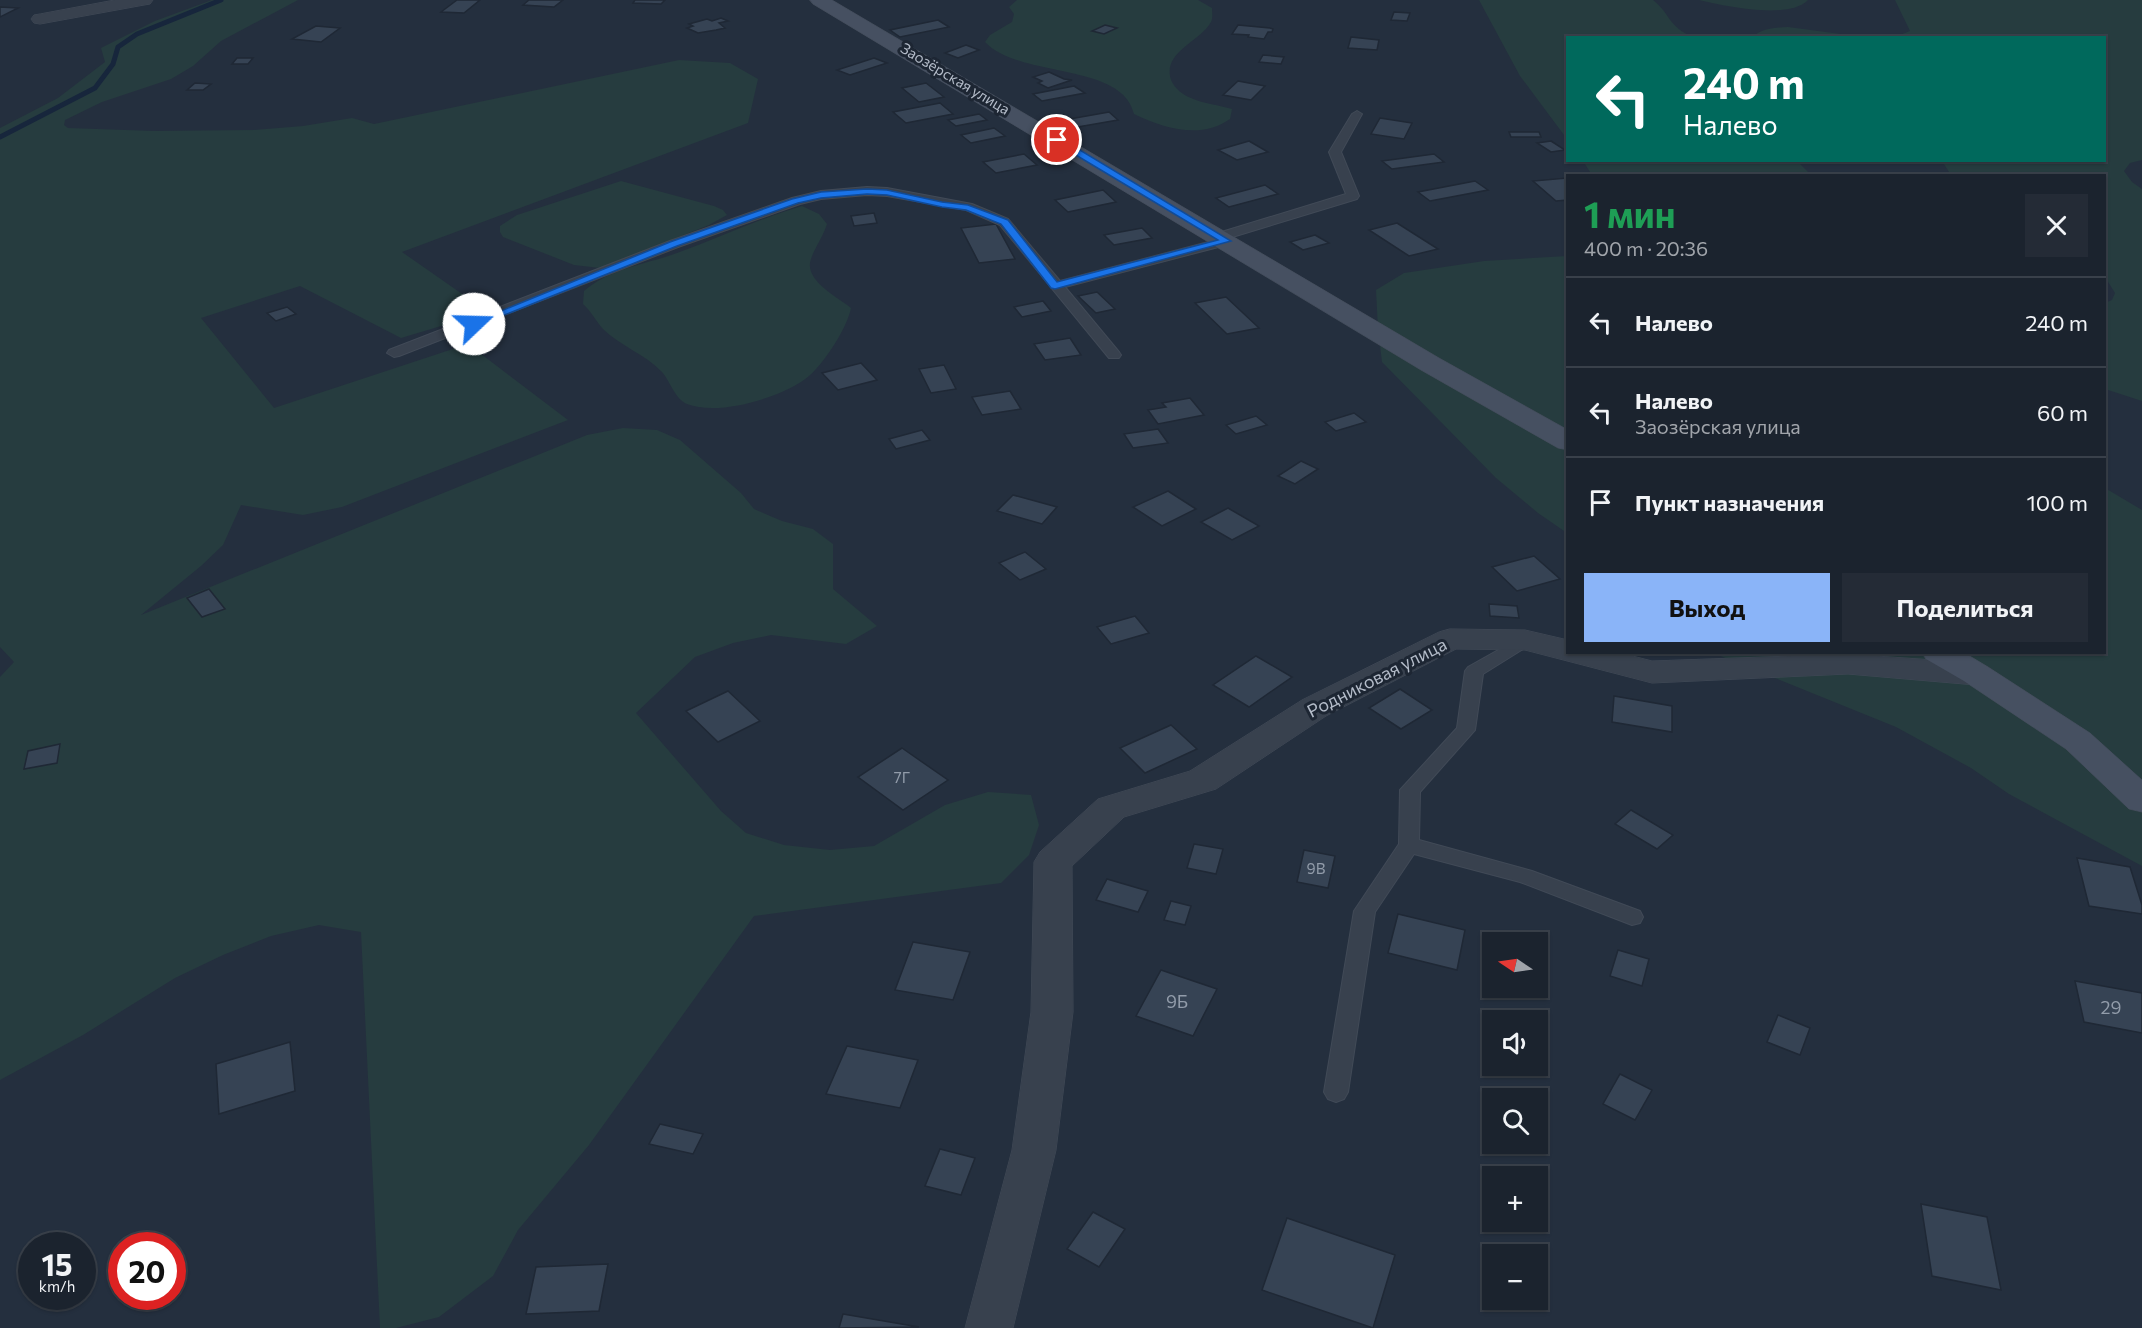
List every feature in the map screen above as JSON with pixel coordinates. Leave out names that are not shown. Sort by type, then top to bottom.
[{"type":"street","points":[[40,19],[144,0]]},
{"type":"street","name":"Заозёрская улица","points":[[819,0],[1430,364],[1566,441]]},
{"type":"street","name":"Родниковая улица","points":[[989,1328],[1034,1150],[1052,1012],[1053,862],[1111,808],[1203,780],[1314,708],[1450,639],[1525,640],[1566,650]]},
{"type":"street","points":[[1584,654],[1652,672],[1848,663],[1976,674]]},
{"type":"street","points":[[1941,654],[2078,741],[2142,800]]},
{"type":"lane","points":[[1055,286],[1222,239],[1353,196],[1335,152],[1357,114]]},
{"type":"lane","points":[[394,353],[674,244],[795,201],[821,195],[867,191],[887,192],[968,207],[1004,222],[1114,355]]},
{"type":"lane","points":[[1336,1092],[1365,911],[1409,845],[1410,790],[1466,730],[1474,671],[1525,640]]},
{"type":"lane","points":[[1409,845],[1525,876],[1632,917]]},
{"type":"green space","points":[[212,0],[298,0],[221,41],[193,66],[171,79],[102,102],[65,120],[64,125],[68,128],[154,131],[253,130],[303,126],[352,118],[374,124],[679,60],[730,63],[758,79],[748,123],[402,252],[488,312],[401,338],[300,286],[201,318],[274,408],[468,344],[568,420],[342,507],[303,515],[241,505],[223,545],[141,615],[587,435],[623,428],[657,430],[680,440],[741,493],[754,509],[782,521],[813,529],[833,544],[833,589],[877,626],[846,644],[771,635],[733,643],[695,657],[636,713],[721,811],[746,833],[784,845],[830,850],[874,846],[945,805],[988,792],[1031,795],[1039,825],[1029,855],[1001,883],[754,916],[589,1145],[518,1230],[493,1276],[439,1317],[396,1328],[380,1328],[361,932],[319,925],[271,936],[223,955],[175,978],[83,1035],[0,1080],[0,677],[14,662],[0,647],[0,128],[58,98],[105,62],[101,48],[155,21]]},
{"type":"green space","points":[[1017,0],[1198,0],[1212,8],[1212,20],[1206,29],[1172,62],[1171,80],[1177,89],[1188,97],[1232,109],[1230,119],[1207,129],[1194,130],[1182,130],[1157,124],[1134,114],[1126,97],[1111,86],[1091,78],[1021,62],[1001,54],[985,42],[990,35],[1012,22],[1014,14],[1009,7]]},
{"type":"green space","points":[[1479,0],[1653,0],[1679,29],[1691,36],[1566,36],[1566,138],[1520,76]]},
{"type":"green space","points":[[1699,0],[1808,0],[1799,6],[1786,9],[1756,10]]},
{"type":"green space","points":[[1895,0],[2142,0],[2142,160],[2130,163],[2124,171],[2132,182],[2142,189],[2142,401],[2106,389],[2106,303],[2112,300],[2115,293],[2106,279],[2106,174],[1950,174],[1943,162],[2106,162],[2106,36],[1898,36],[1910,31]]},
{"type":"green space","points":[[1788,27],[1856,36],[1754,36],[1774,28]]},
{"type":"green space","points":[[1584,162],[1798,162],[1810,174],[1591,174]]},
{"type":"green space","points":[[621,181],[714,206],[723,210],[727,215],[709,225],[600,268],[574,265],[503,237],[500,232],[500,226],[517,215]]},
{"type":"green space","points":[[802,206],[819,214],[827,224],[811,259],[812,274],[823,287],[851,308],[832,349],[808,377],[790,388],[761,400],[730,407],[714,408],[687,404],[676,394],[662,372],[603,329],[583,304],[584,291],[605,277],[677,253]]},
{"type":"green space","points":[[1566,256],[1566,532],[1538,513],[1496,478],[1382,362],[1376,290],[1404,273],[1484,261]]},
{"type":"green space","points":[[2106,489],[2142,510],[2142,866],[2009,794],[1971,768],[1896,727],[1715,654],[2106,654]]},
{"type":"building","points":[[457,0],[480,0],[464,13],[441,12]]},
{"type":"building","points":[[529,0],[563,0],[554,7],[523,5]]},
{"type":"building","points":[[635,0],[665,0],[661,4],[633,3]]},
{"type":"building","points":[[0,7],[18,8],[0,17]]},
{"type":"building","points":[[1394,12],[1410,13],[1407,21],[1391,20]]},
{"type":"building","points":[[721,18],[728,21],[719,23],[725,28],[698,33],[687,28],[693,26],[689,24]]},
{"type":"building","points":[[938,20],[949,27],[900,37],[890,30]]},
{"type":"building","points":[[1105,25],[1117,28],[1104,34],[1092,31]]},
{"type":"building","points":[[1238,25],[1273,29],[1264,39],[1232,34]]},
{"type":"building","points":[[316,26],[340,28],[321,42],[292,39]]},
{"type":"building","points":[[1351,37],[1379,40],[1377,50],[1348,48]]},
{"type":"building","points":[[966,45],[979,50],[958,58],[945,53]]},
{"type":"building","points":[[1263,55],[1284,57],[1281,64],[1259,62]]},
{"type":"building","points":[[237,58],[253,58],[248,64],[232,64]]},
{"type":"building","points":[[874,58],[887,63],[850,75],[837,70]]},
{"type":"building","points":[[1049,72],[1072,80],[1048,88],[1038,83],[1042,81],[1033,77]]},
{"type":"building","points":[[1238,81],[1265,86],[1251,100],[1223,95]]},
{"type":"building","points":[[195,83],[211,84],[203,90],[187,90]]},
{"type":"building","points":[[926,83],[944,97],[919,102],[902,88]]},
{"type":"building","points":[[1074,86],[1085,93],[1042,101],[1033,94]]},
{"type":"building","points":[[940,103],[953,114],[906,123],[893,112]]},
{"type":"building","points":[[1109,112],[1118,120],[1072,128],[1064,120]]},
{"type":"building","points":[[979,114],[987,120],[956,126],[948,120]]},
{"type":"building","points":[[1380,118],[1412,123],[1404,139],[1371,134]]},
{"type":"building","points":[[994,128],[1005,136],[971,143],[961,135]]},
{"type":"building","points":[[1509,132],[1539,132],[1541,137],[1511,137]]},
{"type":"building","points":[[1249,141],[1268,152],[1237,160],[1218,150]]},
{"type":"building","points":[[1551,141],[1565,150],[1551,152],[1537,143]]},
{"type":"building","points":[[1024,154],[1037,165],[996,173],[983,162]]},
{"type":"building","points":[[1434,154],[1444,162],[1392,169],[1382,161]]},
{"type":"building","points":[[1566,178],[1566,200],[1556,201],[1533,181]]},
{"type":"building","points":[[1475,181],[1488,190],[1430,201],[1418,192]]},
{"type":"building","points":[[1265,185],[1278,194],[1229,207],[1216,198]]},
{"type":"building","points":[[1103,190],[1116,202],[1068,212],[1055,200]]},
{"type":"building","points":[[874,213],[877,223],[854,226],[851,216]]},
{"type":"building","points":[[1397,223],[1438,249],[1409,256],[1369,230]]},
{"type":"building","points":[[996,224],[1015,259],[979,263],[961,228]]},
{"type":"building","points":[[1142,228],[1152,238],[1114,245],[1104,235]]},
{"type":"building","points":[[1315,235],[1329,243],[1303,250],[1290,242]]},
{"type":"building","points":[[1097,292],[1115,309],[1096,313],[1078,296]]},
{"type":"building","points":[[1226,297],[1259,328],[1227,334],[1195,303]]},
{"type":"building","points":[[1043,301],[1051,311],[1022,317],[1014,307]]},
{"type":"building","points":[[287,307],[296,314],[276,321],[267,313]]},
{"type":"building","points":[[1070,338],[1081,355],[1045,360],[1034,344]]},
{"type":"building","points":[[861,363],[877,380],[838,390],[822,373]]},
{"type":"building","points":[[944,365],[956,389],[931,393],[919,369]]},
{"type":"building","points":[[1010,391],[1021,409],[982,415],[972,397]]},
{"type":"building","points":[[1190,398],[1204,415],[1158,424],[1148,410],[1166,407],[1162,403]]},
{"type":"building","points":[[1354,413],[1366,422],[1336,431],[1325,422]]},
{"type":"building","points":[[1256,416],[1267,425],[1236,434],[1226,425]]},
{"type":"building","points":[[1158,429],[1168,443],[1133,448],[1124,434]]},
{"type":"building","points":[[922,430],[930,440],[896,449],[889,439]]},
{"type":"building","points":[[1301,461],[1318,469],[1295,484],[1278,476]]},
{"type":"building","points":[[1168,491],[1196,509],[1162,526],[1133,507]]},
{"type":"building","points":[[1013,495],[1057,507],[1042,524],[997,511]]},
{"type":"building","points":[[1228,508],[1259,526],[1232,540],[1201,522]]},
{"type":"building","points":[[1025,552],[1046,569],[1020,580],[999,563]]},
{"type":"building","points":[[1534,556],[1560,579],[1517,591],[1492,567]]},
{"type":"building","points":[[209,589],[225,609],[202,617],[187,598]]},
{"type":"building","points":[[1489,604],[1517,606],[1519,618],[1490,616]]},
{"type":"building","points":[[1135,616],[1149,633],[1111,644],[1097,627]]},
{"type":"building","points":[[1256,656],[1292,677],[1249,707],[1213,685]]},
{"type":"building","points":[[1400,689],[1432,710],[1401,729],[1369,708]]},
{"type":"building","points":[[728,691],[760,721],[718,742],[686,711]]},
{"type":"building","points":[[1614,696],[1672,706],[1672,732],[1612,722]]},
{"type":"building","points":[[1171,725],[1197,749],[1145,773],[1120,748]]},
{"type":"building","points":[[60,744],[57,763],[24,769],[28,751]]},
{"type":"building","points":[[902,748],[948,780],[903,810],[858,777]]},
{"type":"building","points":[[1631,810],[1673,835],[1657,849],[1615,824]]},
{"type":"building","points":[[1194,844],[1223,849],[1216,874],[1187,868]]},
{"type":"building","points":[[1304,850],[1335,856],[1328,888],[1297,882]]},
{"type":"building","points":[[2077,858],[2130,867],[2142,905],[2142,914],[2089,906]]},
{"type":"building","points":[[1107,879],[1148,891],[1138,912],[1096,900]]},
{"type":"building","points":[[1171,901],[1191,906],[1185,925],[1164,920]]},
{"type":"building","points":[[1398,914],[1465,930],[1457,970],[1388,953]]},
{"type":"building","points":[[913,942],[970,952],[953,1000],[895,990]]},
{"type":"building","points":[[1618,950],[1649,959],[1642,986],[1610,976]]},
{"type":"building","points":[[1161,970],[1217,989],[1193,1036],[1136,1016]]},
{"type":"building","points":[[2075,981],[2142,993],[2142,1033],[2084,1022]]},
{"type":"building","points":[[1778,1015],[1810,1028],[1800,1055],[1767,1042]]},
{"type":"building","points":[[290,1042],[295,1091],[219,1114],[216,1064]]},
{"type":"building","points":[[847,1046],[918,1060],[900,1108],[826,1094]]},
{"type":"building","points":[[1620,1074],[1652,1090],[1635,1120],[1603,1104]]},
{"type":"building","points":[[660,1124],[703,1134],[693,1154],[649,1144]]},
{"type":"building","points":[[940,1149],[975,1158],[961,1195],[925,1186]]},
{"type":"building","points":[[1921,1204],[1987,1217],[2001,1290],[1932,1276]]},
{"type":"building","points":[[1093,1212],[1125,1229],[1099,1267],[1067,1249]]},
{"type":"building","points":[[1287,1218],[1395,1255],[1373,1328],[1262,1290]]},
{"type":"building","points":[[608,1264],[599,1311],[526,1314],[536,1267]]},
{"type":"building","points":[[843,1314],[919,1327],[839,1328]]},
{"type":"waterway","points":[[0,137],[95,88],[113,64],[118,47],[137,34],[221,0]]},
{"type":"route","points":[[474,324],[674,244],[795,201],[821,195],[867,191],[887,192],[914,199],[968,207],[1004,222],[1055,286],[1226,241],[1057,140]]}]
